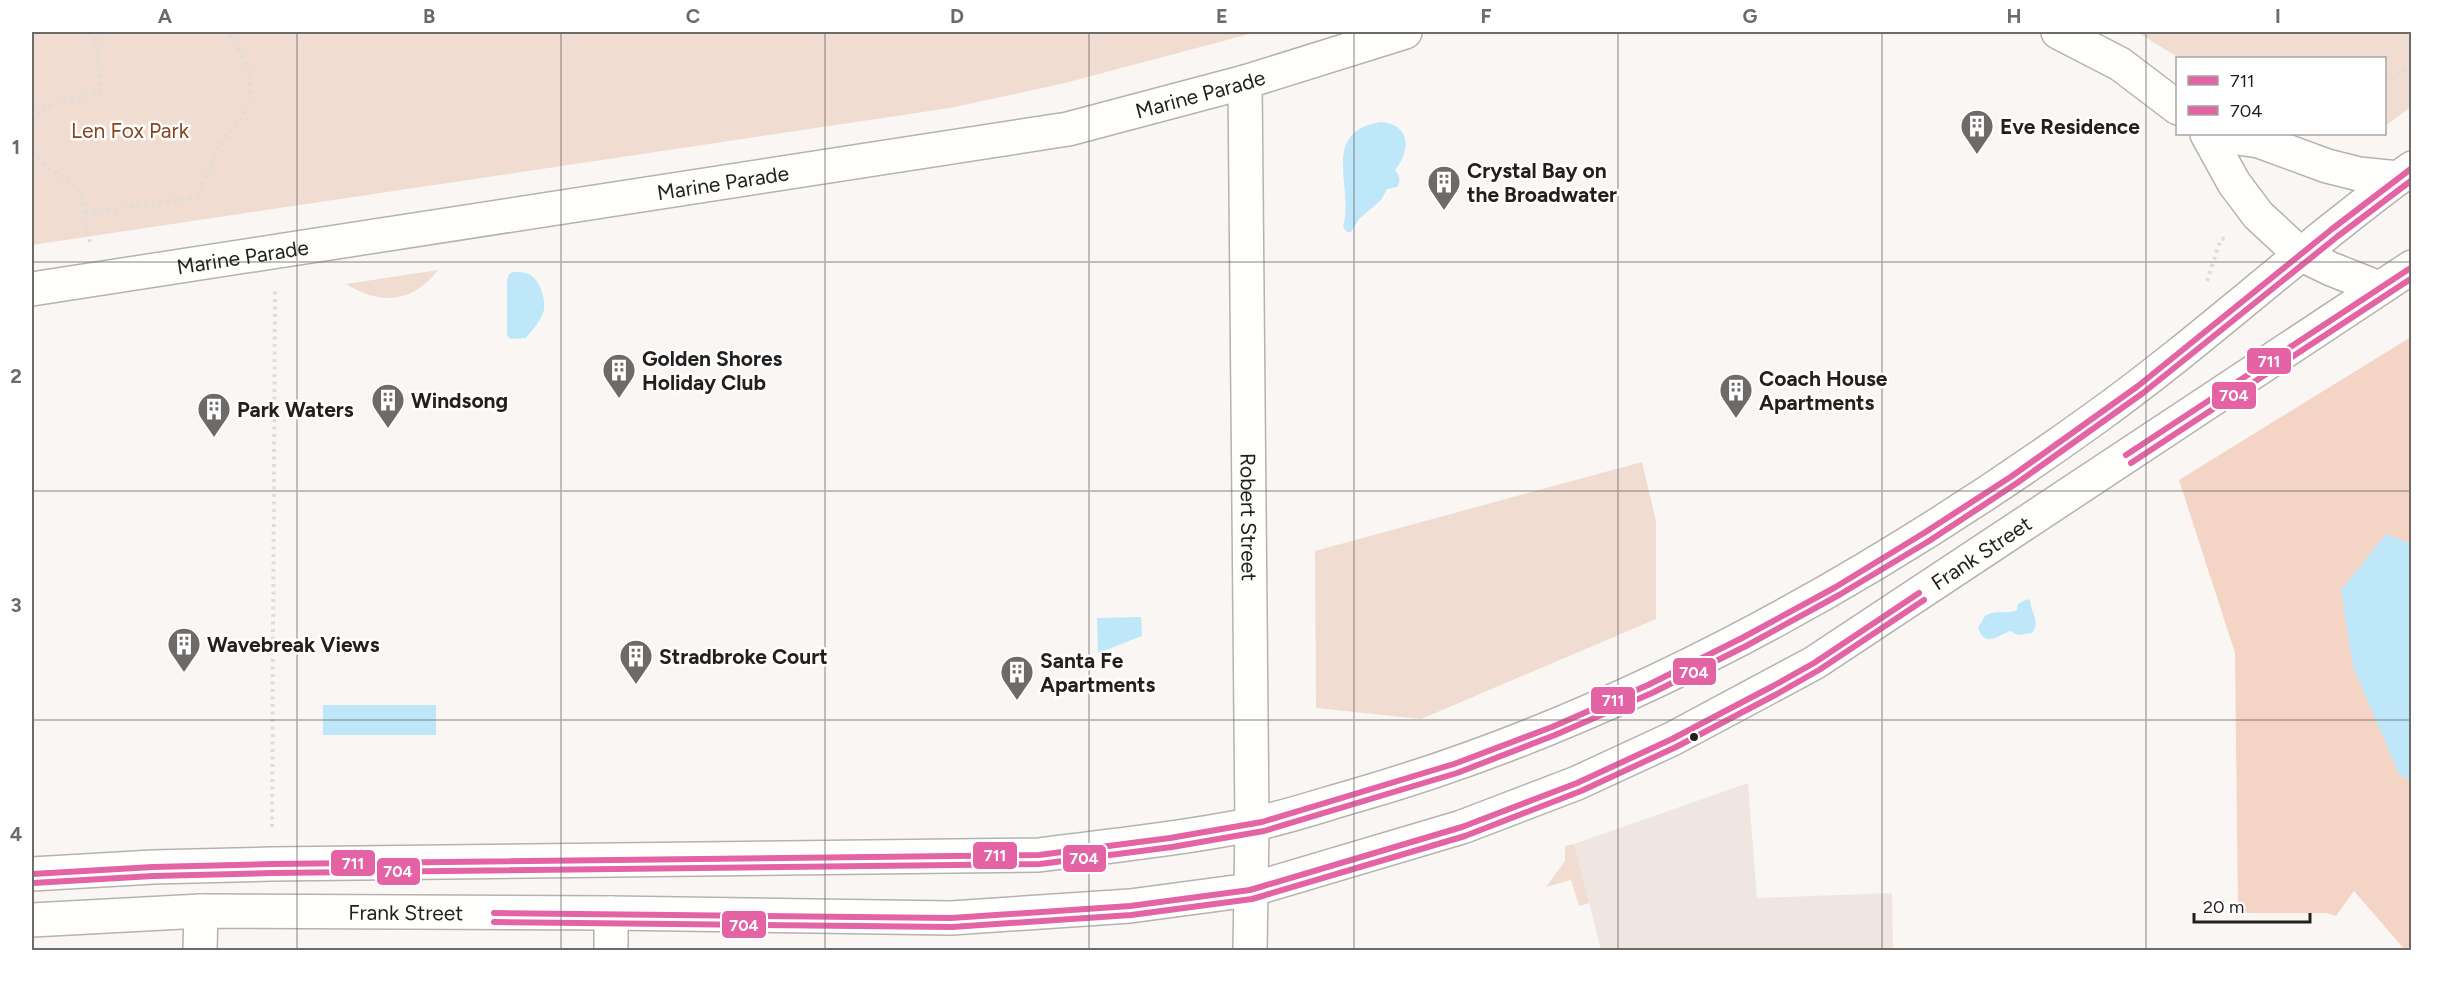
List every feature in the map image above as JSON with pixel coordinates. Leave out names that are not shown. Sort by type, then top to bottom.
[{"type":"main road","name":"Marine Parade","points":[[32,289],[1068,129],[1245,82],[1405,32]]},
{"type":"main road","points":[[2058,32],[2120,64],[2176,106]]},
{"type":"main road","name":"Robert Street","points":[[1245,82],[1252,825],[1250,951]]},
{"type":"main road","points":[[2209,135],[2235,183],[2258,215],[2300,254],[2379,288]]},
{"type":"main road","points":[[2215,135],[2259,141],[2327,166],[2359,174],[2405,173]]},
{"type":"main road","points":[[32,874],[153,867],[272,864],[1039,855],[1155,841],[1252,825],[1416,778],[1524,740],[1603,706],[1802,607],[1926,533],[2060,443],[2173,361],[2300,254],[2405,173]]},
{"type":"main road","name":"Frank Street","points":[[32,920],[201,911],[611,913],[951,918],[1130,906],[1250,890],[1462,827],[1577,783],[1672,739],[1773,686],[1814,663],[2412,267]]},
{"type":"main road","points":[[200,951],[201,911]]},
{"type":"main road","points":[[611,913],[611,951]]},
{"type":"path","points":[[32,120],[48,106],[100,92],[101,84],[93,32],[99,32]]},
{"type":"path","points":[[32,152],[48,168],[79,187],[85,213],[198,197],[217,147],[240,121],[251,99],[248,68],[229,32]]},
{"type":"path","points":[[2386,82],[2412,66]]},
{"type":"path","points":[[2207,281],[2221,239],[2233,238]]},
{"type":"path","points":[[272,864],[275,285]]},
{"type":"shaded area","points":[[2411,337],[2411,544],[2386,534],[2399,774],[2411,781],[2411,950],[2405,950],[2354,891],[2336,916],[2327,913],[2238,913],[2235,653],[2179,480]]},
{"type":"shaded area","points":[[1748,783],[1757,898],[1892,893],[1893,950],[1601,950],[1574,844]]},
{"type":"green space","name":"Len Fox Park","points":[[32,32],[1257,32],[1065,83],[950,108],[32,245]]},
{"type":"green space","points":[[2137,32],[2411,32],[2411,107],[2386,125],[2386,57],[2177,57]]},
{"type":"green space","points":[[438,270],[417,289],[395,298],[371,295],[346,284]]},
{"type":"green space","points":[[1642,462],[1656,521],[1656,619],[1421,719],[1316,708],[1315,551]]},
{"type":"green space","points":[[1574,844],[1589,903],[1579,906],[1571,880],[1546,887],[1565,861],[1565,846]]},
{"type":"water","points":[[1381,122],[1391,124],[1403,133],[1406,147],[1395,170],[1399,176],[1399,182],[1397,187],[1387,189],[1381,200],[1359,219],[1351,232],[1347,232],[1343,227],[1345,212],[1344,149],[1350,137],[1362,128]]},
{"type":"water","points":[[513,272],[532,276],[538,283],[544,299],[542,316],[526,338],[510,339],[507,335],[507,280],[509,274]]},
{"type":"water","points":[[2386,534],[2411,544],[2411,781],[2399,774],[2353,667],[2341,590]]},
{"type":"water","points":[[2027,599],[2030,601],[2036,621],[2032,633],[2018,635],[2010,631],[1991,639],[1981,634],[1978,628],[1985,616],[2017,610],[2018,604]]},
{"type":"water","points":[[1141,617],[1142,636],[1098,653],[1097,618]]},
{"type":"water","points":[[323,705],[436,705],[436,735],[323,735]]},
{"type":"transit line","name":"711","points":[[32,874],[153,867],[272,864],[1039,855],[1170,838],[1262,822],[1454,764],[1552,727],[1648,685],[1834,588],[2012,476],[2138,386],[2332,229],[2412,168]]},
{"type":"transit line","name":"704","points":[[33,883],[153,876],[272,873],[1040,864],[1172,847],[1264,831],[1457,773],[1555,735],[1652,693],[1746,646],[1839,595],[1929,541],[2017,483],[2143,393],[2338,236],[2412,180]]},
{"type":"transit line","name":"711","points":[[2126,455],[2412,267]]},
{"type":"transit line","name":"704","points":[[2131,463],[2412,278]]},
{"type":"transit line","name":"711","points":[[494,913],[951,918],[1130,906],[1250,890],[1462,827],[1577,783],[1672,739],[1773,686],[1814,663],[1919,593]]},
{"type":"transit line","name":"704","points":[[494,922],[952,927],[1131,915],[1252,899],[1465,836],[1581,791],[1676,747],[1777,694],[1819,670],[1924,600]]},
{"type":"place","name":"Eve Residence","points":[[1977,155]]},
{"type":"place","name":"Crystal Bay on the Broadwater","points":[[1444,211]]},
{"type":"place","name":"Golden Shores Holiday Club","points":[[619,399]]},
{"type":"place","name":"Coach House Apartments","points":[[1736,419]]},
{"type":"place","name":"Windsong","points":[[388,429]]},
{"type":"place","name":"Park Waters","points":[[214,438]]},
{"type":"place","name":"Wavebreak Views","points":[[184,673]]},
{"type":"place","name":"Stradbroke Court","points":[[636,685]]},
{"type":"place","name":"Santa Fe Apartments","points":[[1017,701]]}]
